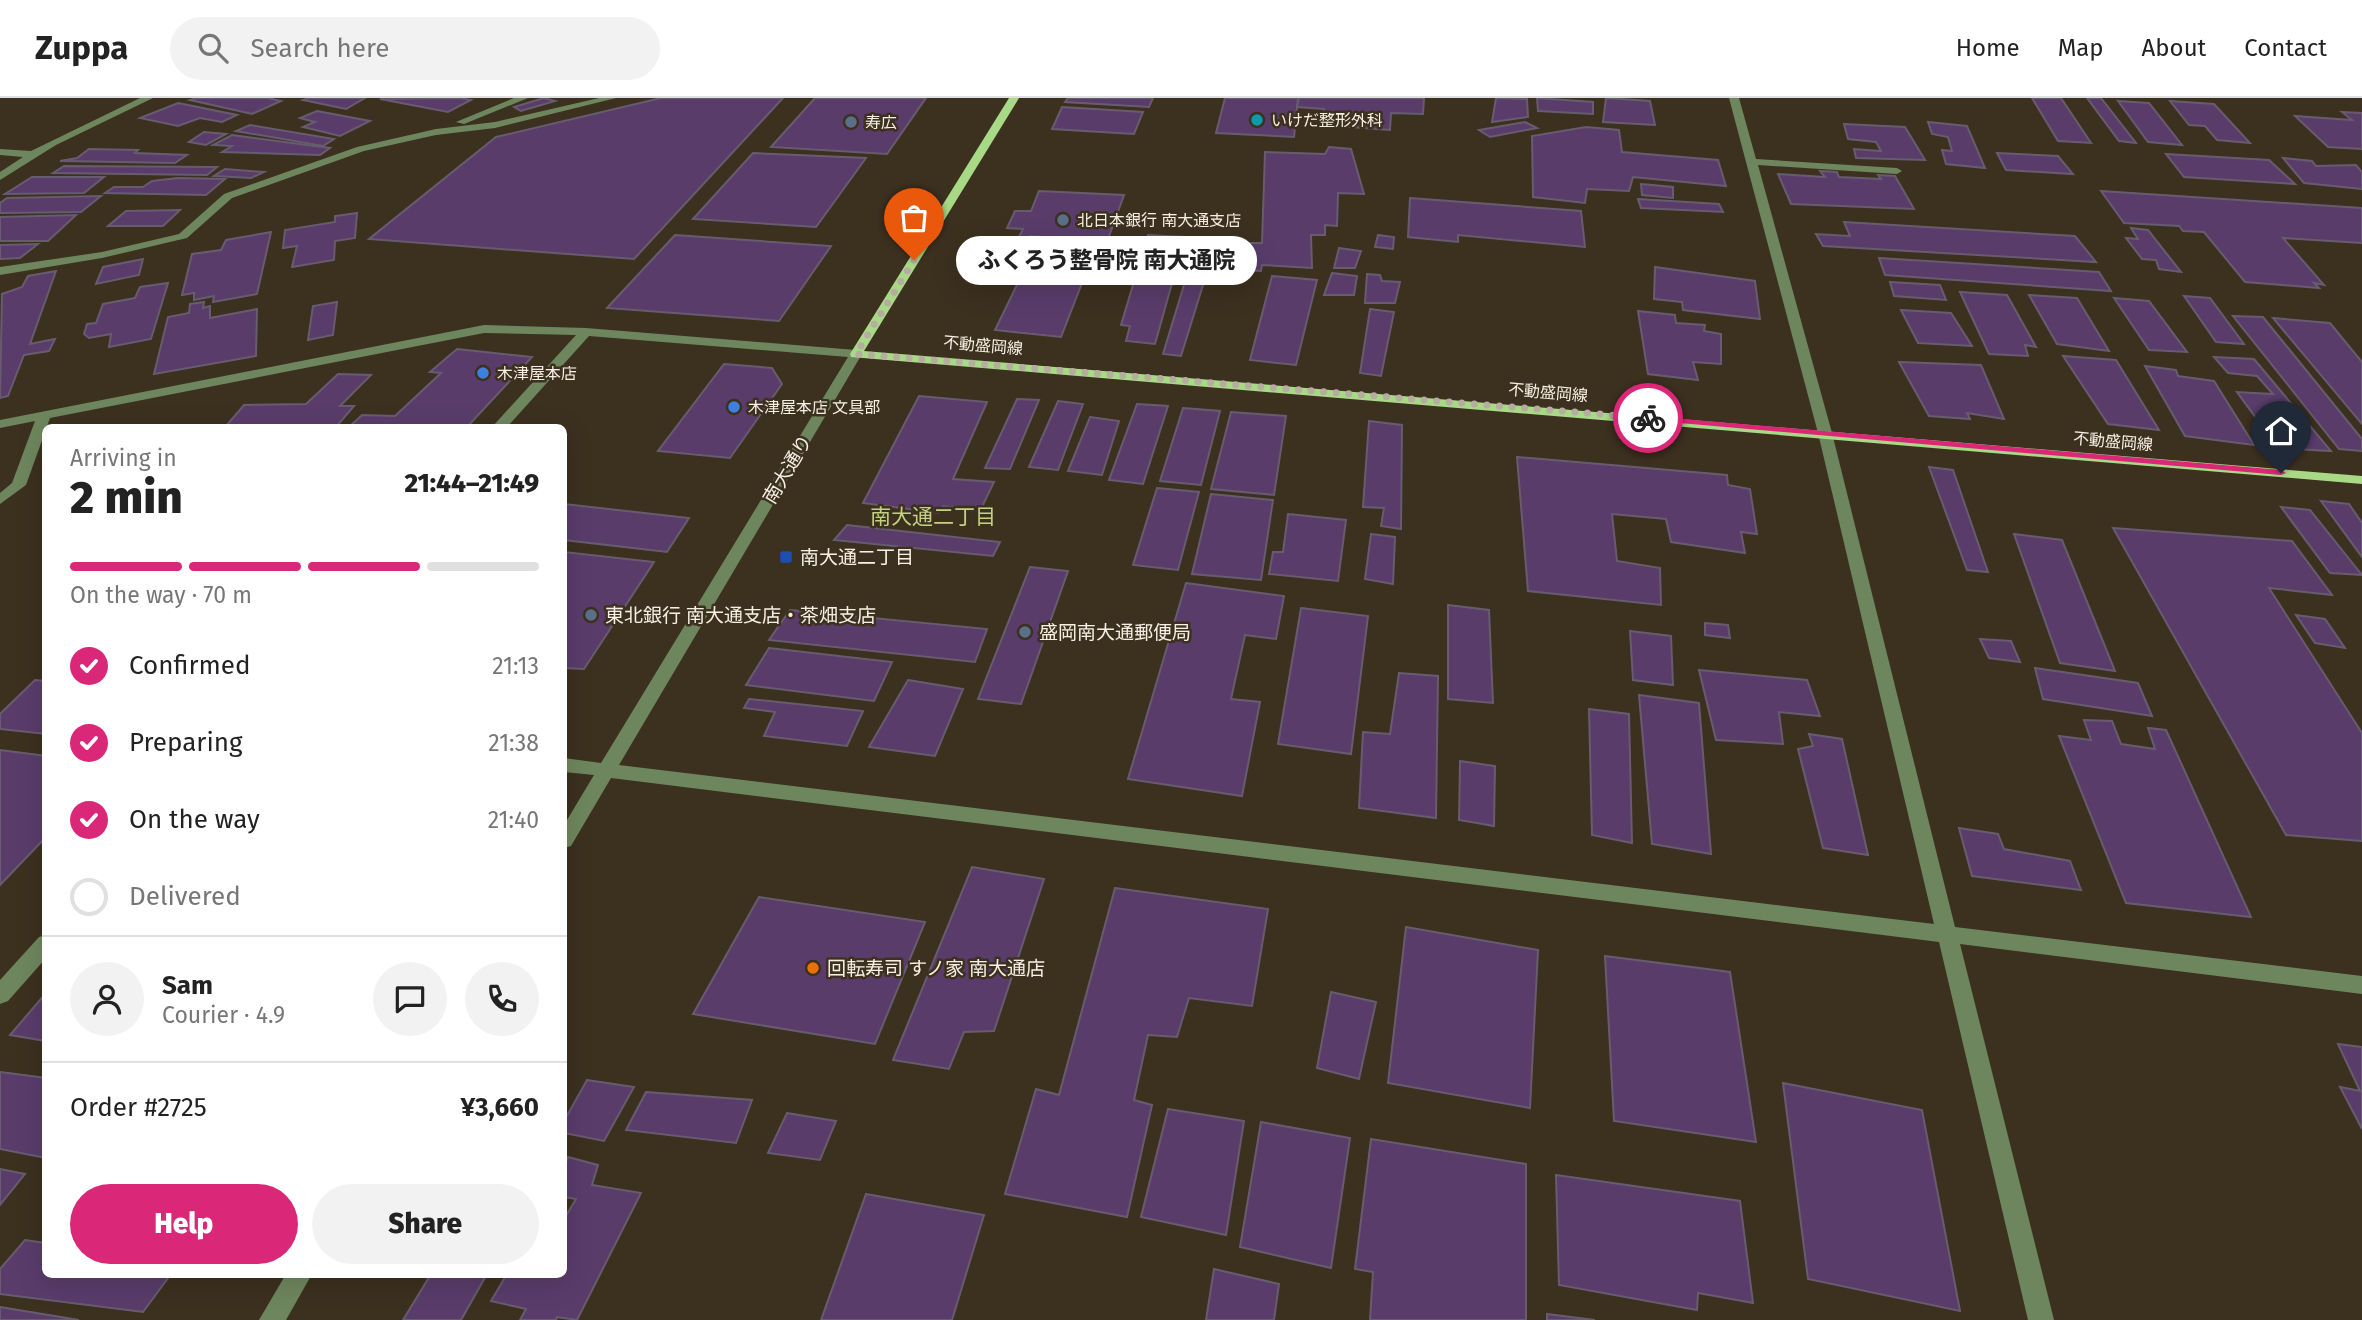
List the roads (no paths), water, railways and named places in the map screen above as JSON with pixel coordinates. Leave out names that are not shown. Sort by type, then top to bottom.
[{"type":"main road","name":"南大通り","points":[[856,354],[1014,98]]},
{"type":"main road","name":"不動盛岡線","points":[[856,354],[2362,480]]},
{"type":"street","points":[[0,177],[30,154],[105,116],[148,98]]},
{"type":"street","points":[[436,132],[523,98]]},
{"type":"street","points":[[0,271],[102,256],[183,236],[228,196],[361,149],[436,132],[495,125],[611,98]]},
{"type":"street","points":[[1734,98],[1825,433],[2042,1320]]},
{"type":"street","points":[[0,152],[30,154]]},
{"type":"street","points":[[1752,162],[1896,171]]},
{"type":"street","points":[[0,424],[484,329],[586,332],[856,354]]},
{"type":"street","points":[[502,424],[586,332]]},
{"type":"street","name":"南大通り","points":[[567,836],[856,354]]},
{"type":"street","points":[[0,500],[19,485],[44,416]]},
{"type":"street","points":[[567,765],[2362,985]]},
{"type":"street","points":[[0,995],[42,948]]},
{"type":"street","points":[[272,1320],[298,1278]]},
{"type":"place","name":"いけだ整形外科","points":[[1257,120]]},
{"type":"place","name":"寿広","points":[[851,122]]},
{"type":"place","name":"北日本銀行 南大通支店","points":[[1063,220]]},
{"type":"place","name":"ふくろう整骨院 南大通院","points":[[914,260]]},
{"type":"place","name":"木津屋本店","points":[[483,373]]},
{"type":"place","name":"木津屋本店 文具部","points":[[734,407]]},
{"type":"place","name":"南大通二丁目","points":[[786,557]]},
{"type":"place","name":"東北銀行 南大通支店・茶畑支店","points":[[591,615]]},
{"type":"place","name":"盛岡南大通郵便局","points":[[1025,632]]},
{"type":"place","name":"回転寿司 すノ家 南大通店","points":[[813,968]]},
{"type":"district","name":"南大通二丁目","points":[[933,517]]}]
